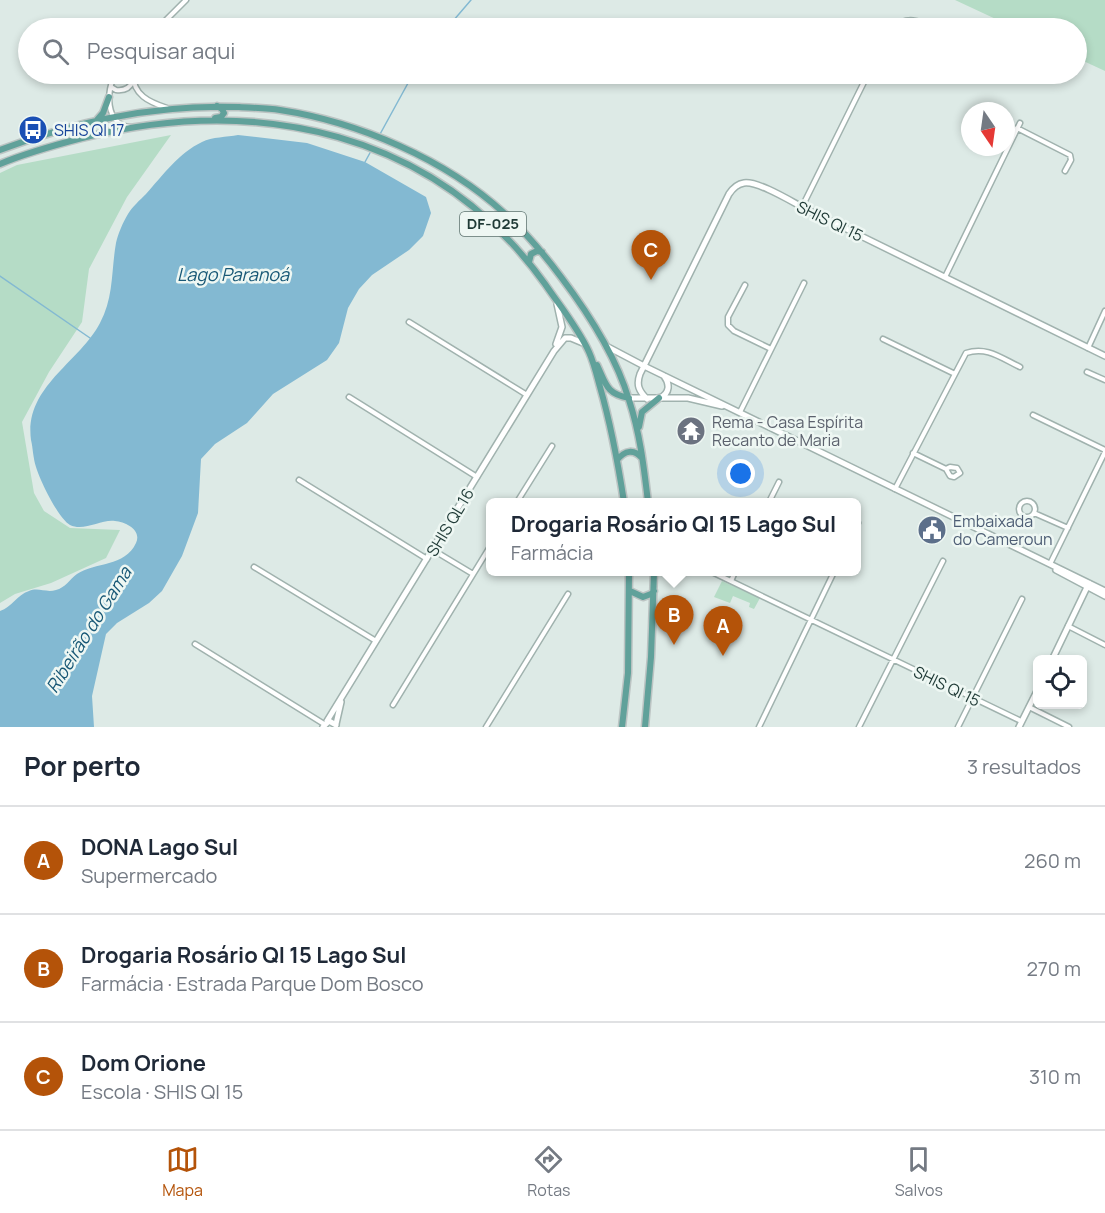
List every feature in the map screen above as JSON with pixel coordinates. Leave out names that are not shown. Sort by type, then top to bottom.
[{"type":"main road","points":[[95,122],[103,113],[109,97]]},
{"type":"main road","name":"DF-025","points":[[0,150],[113,117],[167,109],[217,106],[278,109],[330,119],[390,142],[426,159],[466,184],[504,212],[543,252],[574,295],[606,346],[629,398],[639,436],[648,498]]},
{"type":"main road","points":[[199,120],[224,116],[224,111],[217,106]]},
{"type":"main road","name":"DF-025","points":[[0,164],[57,144],[134,127],[199,120],[253,122],[298,128],[363,145],[437,180],[490,222],[529,262],[584,343],[589,352],[611,424],[623,498]]},
{"type":"main road","points":[[56,132],[52,138],[57,144]]},
{"type":"main road","points":[[42,136],[48,140],[48,146],[45,148]]},
{"type":"main road","points":[[529,262],[531,254],[537,251],[543,252]]},
{"type":"main road","points":[[589,352],[607,388],[614,394],[629,398]]},
{"type":"main road","points":[[639,436],[638,423],[642,412],[659,398]]},
{"type":"main road","points":[[618,460],[623,454],[632,451],[638,453],[643,459]]},
{"type":"main road","points":[[622,727],[628,673],[628,576]]},
{"type":"main road","points":[[645,727],[654,576]]},
{"type":"main road","points":[[630,591],[643,597],[654,591]]},
{"type":"street","points":[[168,18],[186,0]]},
{"type":"street","points":[[112,84],[109,97],[113,117],[123,125],[134,127]]},
{"type":"street","points":[[111,87],[116,90],[124,89],[131,84]]},
{"type":"street","points":[[135,84],[144,99],[167,109]]},
{"type":"street","points":[[802,207],[863,84]]},
{"type":"street","points":[[945,278],[1018,126],[1070,155],[1071,160],[1065,171]]},
{"type":"street","name":"SHIS QI 15","points":[[644,366],[729,194],[735,186],[743,183],[754,184],[1105,356]]},
{"type":"street","points":[[738,410],[804,283]]},
{"type":"street","points":[[745,285],[728,317],[728,325],[734,331],[771,349]]},
{"type":"street","name":"SHIS QL 16","points":[[324,724],[554,351],[562,327],[556,299]]},
{"type":"street","points":[[1088,348],[1105,311]]},
{"type":"street","points":[[409,322],[527,395]]},
{"type":"street","points":[[554,351],[566,338],[584,343]]},
{"type":"street","points":[[883,339],[955,374]]},
{"type":"street","points":[[606,346],[1057,571],[1105,591]]},
{"type":"street","points":[[895,489],[966,353],[978,349],[1020,367]]},
{"type":"street","points":[[644,366],[638,385],[647,399]]},
{"type":"street","points":[[1088,372],[1105,380]]},
{"type":"street","points":[[659,398],[664,396],[668,389],[667,380],[663,375]]},
{"type":"street","points":[[349,397],[477,477]]},
{"type":"street","points":[[629,398],[688,398],[738,410]]},
{"type":"street","points":[[1033,415],[1105,453],[1051,566]]},
{"type":"street","points":[[520,498],[552,446]]},
{"type":"street","points":[[913,453],[946,469]]},
{"type":"street","points":[[299,480],[427,559]]},
{"type":"street","points":[[771,498],[779,482]]},
{"type":"street","points":[[1025,501],[1030,501],[1033,504],[1034,513],[1026,517],[1019,512],[1019,507],[1025,501]]},
{"type":"street","points":[[1034,513],[1068,528]]},
{"type":"street","points":[[433,550],[473,574]]},
{"type":"street","points":[[393,705],[486,553]]},
{"type":"street","points":[[859,727],[943,561]]},
{"type":"street","points":[[254,567],[376,641]]},
{"type":"street","name":"SHIS QI 15","points":[[720,576],[1020,724],[1033,699]]},
{"type":"street","points":[[730,581],[733,576]]},
{"type":"street","points":[[759,727],[832,576]]},
{"type":"street","points":[[1088,585],[1105,596]]},
{"type":"street","points":[[1054,655],[1088,585]]},
{"type":"street","points":[[486,727],[568,594]]},
{"type":"street","points":[[958,727],[1022,599]]},
{"type":"street","points":[[1068,626],[1105,645]]},
{"type":"street","points":[[195,644],[324,724],[332,721],[337,726]]},
{"type":"street","name":"SHIS QL 16","points":[[337,726],[345,692]]},
{"type":"street","points":[[1029,707],[1069,727]]},
{"type":"green space","points":[[955,0],[1105,0],[1105,71],[1087,63],[1087,18],[994,18]]},
{"type":"green space","points":[[171,135],[127,197],[89,269],[82,322],[49,372],[22,422],[34,493],[44,511],[70,528],[120,530],[106,558],[51,583],[15,594],[0,603],[0,173],[17,165]]},
{"type":"green space","points":[[722,581],[760,598],[754,609],[749,607],[750,603],[733,596],[730,603],[714,597]]},
{"type":"water","name":"Lago Paranoá","points":[[238,135],[307,143],[365,162],[426,197],[431,213],[423,236],[409,250],[372,275],[359,289],[348,308],[339,343],[327,360],[273,394],[247,423],[215,444],[201,459],[198,513],[182,556],[162,591],[149,603],[117,623],[106,634],[92,696],[94,727],[0,727],[0,611],[29,591],[59,589],[84,570],[125,556],[131,551],[137,538],[135,531],[124,523],[110,521],[75,527],[60,515],[45,489],[34,460],[31,421],[36,405],[44,390],[91,337],[105,313],[110,294],[117,239],[130,211],[186,152],[210,139]]},
{"type":"waterway","name":"Ribeirão do Gama","points":[[456,18],[471,0]]},
{"type":"waterway","name":"Ribeirão do Gama","points":[[379,136],[408,84]]},
{"type":"waterway","name":"Ribeirão do Gama","points":[[365,162],[371,151]]},
{"type":"waterway","points":[[0,276],[90,338]]},
{"type":"place","name":"SHIS QI 17","points":[[33,130]]},
{"type":"place","name":"Dom Orione","points":[[651,280]]},
{"type":"place","name":"Rema - Casa Espírita Recanto de Maria","points":[[691,431]]},
{"type":"place","name":"Embaixada do Cameroun","points":[[932,530]]},
{"type":"place","name":"Drogaria Rosário QI 15 Lago Sul","points":[[674,645]]},
{"type":"place","name":"DONA Lago Sul","points":[[723,656]]}]
